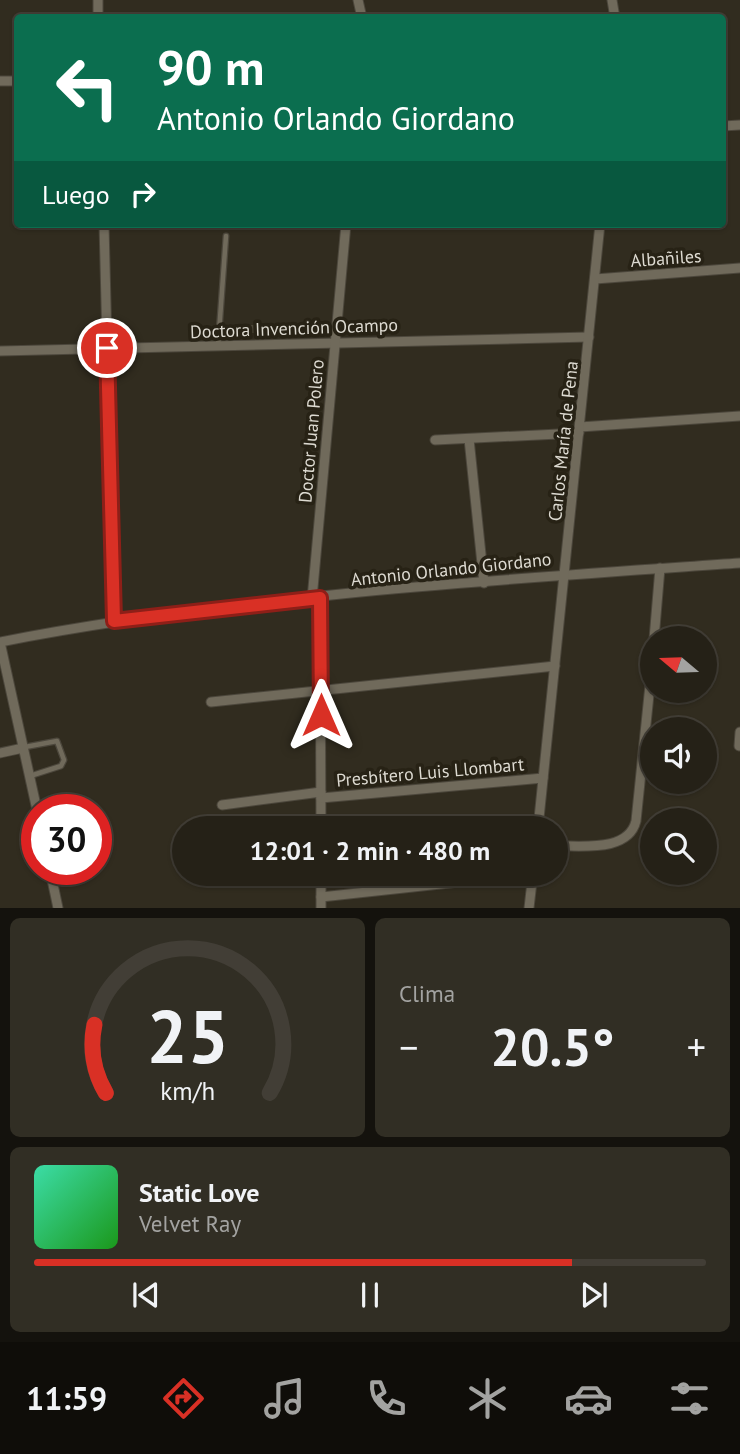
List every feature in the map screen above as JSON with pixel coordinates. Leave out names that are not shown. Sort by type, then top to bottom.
[{"type":"street","points":[[104,228],[114,621]]},
{"type":"street","name":"Doctor Juan Polero","points":[[321,816],[321,689],[316,599],[346,228]]},
{"type":"street","name":"Carlos María de Pena","points":[[539,816],[600,228]]},
{"type":"street","name":"Albañiles","points":[[595,279],[740,268]]},
{"type":"street","name":"Doctora Invención Ocampo","points":[[0,351],[589,337]]},
{"type":"street","points":[[435,440],[740,416]]},
{"type":"street","points":[[469,439],[484,583]]},
{"type":"street","name":"Antonio Orlando Giordano","points":[[0,642],[114,621],[316,599],[564,573],[740,563]]},
{"type":"street","points":[[655,626],[660,568]]},
{"type":"street","points":[[0,642],[33,794]]},
{"type":"street","points":[[211,702],[555,666]]},
{"type":"street","points":[[568,845],[612,843],[625,839],[632,832],[636,821],[648,704]]},
{"type":"street","points":[[739,746],[740,732]]},
{"type":"street","points":[[0,753],[23,748]]},
{"type":"street","name":"Presbítero Luis Llombart","points":[[222,804],[542,778]]},
{"type":"street","points":[[53,885],[58,908]]},
{"type":"street","points":[[321,886],[321,908]]},
{"type":"street","points":[[321,897],[422,886]]},
{"type":"street","points":[[529,908],[532,886]]},
{"type":"lane","points":[[218,346],[226,236]]},
{"type":"lane","points":[[23,748],[57,741],[64,760],[61,766],[29,776]]},
{"type":"building","points":[[240,325],[255,325],[255,333],[240,333]]},
{"type":"route","points":[[107,348],[114,621],[320,598],[321,715]]}]
